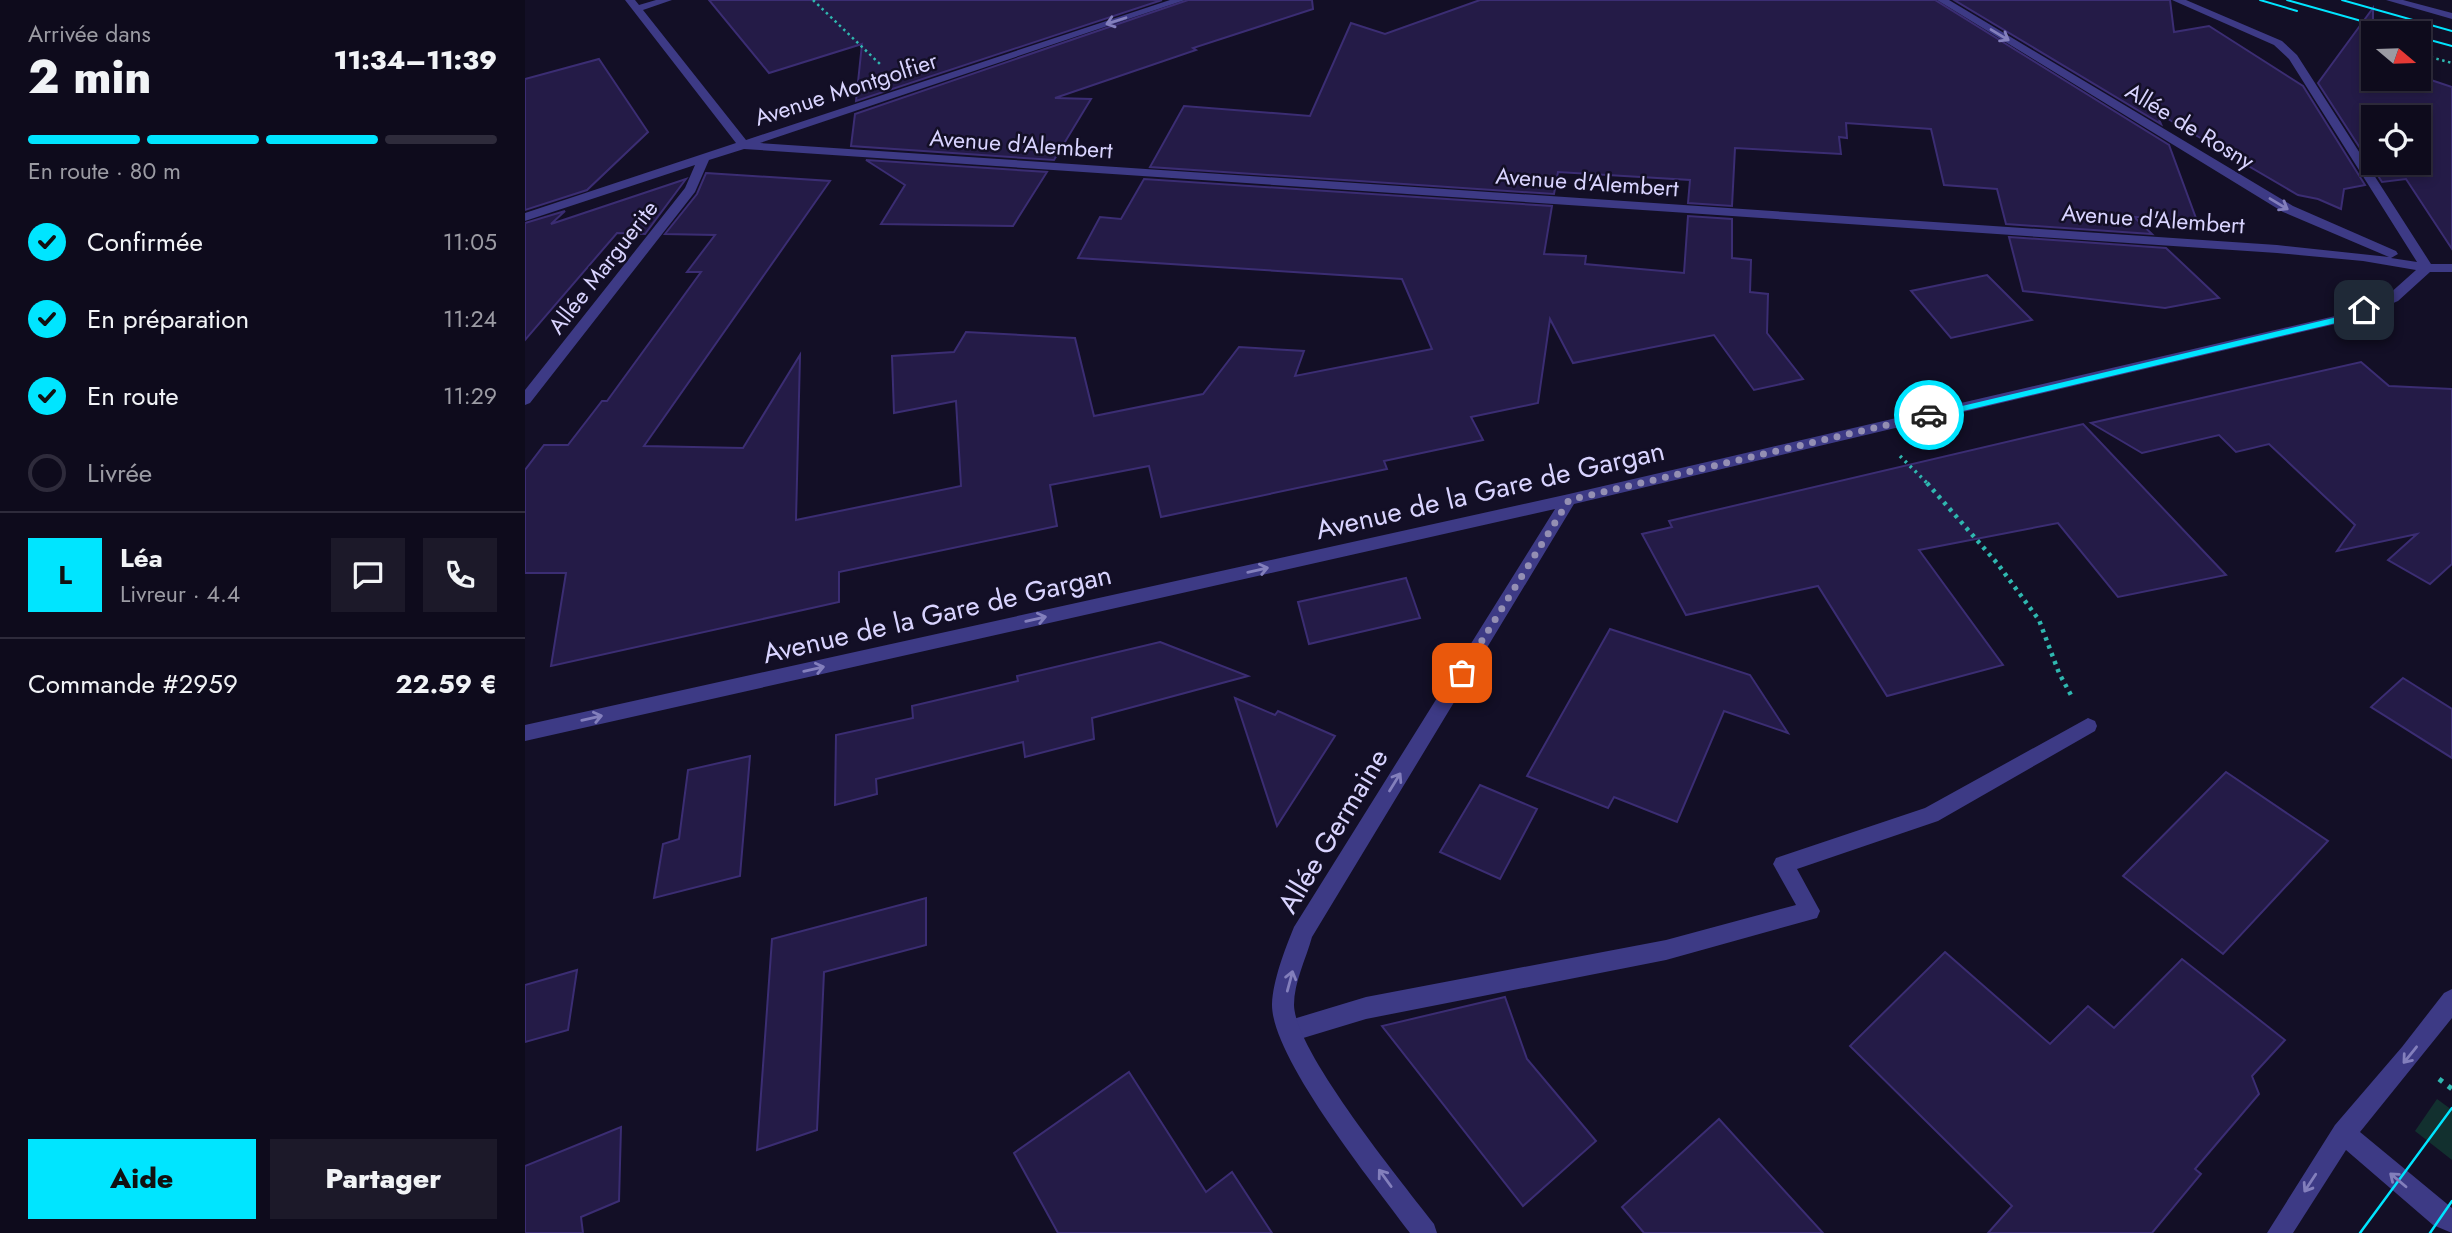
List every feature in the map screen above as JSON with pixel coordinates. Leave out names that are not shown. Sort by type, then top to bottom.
[{"type":"street","points":[[633,4],[667,0]]},
{"type":"street","name":"Avenue Montgolfier","points":[[525,217],[1180,0]]},
{"type":"street","name":"Allée de Rosny","points":[[1942,0],[2288,209],[2427,268]]},
{"type":"street","points":[[2177,0],[2278,43],[2293,57],[2427,268],[2452,268]]},
{"type":"street","points":[[2391,0],[2452,16]]},
{"type":"street","points":[[633,4],[744,145]]},
{"type":"street","name":"Avenue d'Alembert","points":[[744,145],[2277,249],[2363,257],[2427,268]]},
{"type":"street","name":"Allée Marguerite","points":[[525,400],[691,189],[705,156]]},
{"type":"street","name":"Avenue de la Gare de Gargan","points":[[525,733],[1569,500],[2353,316],[2393,298],[2427,268]]},
{"type":"street","name":"Allée Germaine","points":[[1425,1233],[1320,1087],[1295,1047],[1282,1008],[1302,934],[1569,500]]},
{"type":"street","points":[[1290,1031],[1366,1008],[1666,950],[1810,911],[1783,864],[1931,815],[2088,726]]},
{"type":"street","points":[[2279,1233],[2343,1133],[2410,1055],[2452,1000]]},
{"type":"street","points":[[2343,1133],[2442,1216],[2452,1221]]},
{"type":"path","points":[[813,0],[908,90]]},
{"type":"path","points":[[2431,57],[2452,63]]},
{"type":"path","points":[[1897,453],[1938,494],[1997,563],[2039,620],[2059,673],[2088,726]]},
{"type":"green space","points":[[2437,1099],[2452,1110],[2452,1160],[2415,1131]]},
{"type":"building","points":[[709,0],[1162,0],[856,101],[862,44],[769,73]]},
{"type":"building","points":[[1188,0],[1312,0],[1313,9],[1193,48],[1196,50],[1055,98],[1091,99],[1054,160],[851,146],[855,114]]},
{"type":"building","points":[[1480,0],[1935,0],[2169,145],[2197,221],[2134,217],[2152,234],[2006,224],[1997,189],[1944,185],[1931,129],[1846,123],[1847,138],[1839,137],[1841,154],[1735,148],[1732,206],[1688,203],[1690,180],[1558,172],[1554,194],[1150,167],[1184,106],[1310,116],[1351,23],[1385,34]]},
{"type":"building","points":[[1954,0],[2170,0],[2174,32],[2209,26],[2303,86],[2365,185],[2344,189],[2341,209],[2318,199],[2298,195],[2156,112],[2161,124]]},
{"type":"building","points":[[2373,8],[2373,21],[2363,21]]},
{"type":"building","points":[[2361,24],[2361,91],[2431,91],[2431,80],[2452,87],[2452,249],[2406,179],[2382,182],[2377,175],[2431,175],[2431,105],[2361,105],[2361,150],[2318,83]]},
{"type":"building","points":[[599,59],[648,132],[587,190],[525,210],[525,79]]},
{"type":"building","points":[[866,160],[1047,172],[1013,226],[881,224],[905,185]]},
{"type":"building","points":[[706,173],[830,181],[644,446],[743,448],[800,355],[796,520],[961,486],[956,401],[894,413],[892,356],[954,352],[966,332],[1075,338],[1094,416],[1203,394],[1239,347],[1304,351],[1295,376],[1432,349],[1402,279],[1078,258],[1100,217],[1121,219],[1144,179],[1552,206],[1544,254],[1586,256],[1585,264],[1684,273],[1688,216],[1732,219],[1732,258],[1751,260],[1750,292],[1768,294],[1767,333],[1803,379],[1754,390],[1714,335],[1573,363],[1550,319],[1538,403],[1471,417],[1483,440],[1384,461],[1387,469],[1161,517],[1149,466],[1050,485],[1057,526],[839,572],[839,602],[551,666],[566,573],[525,573],[525,470],[544,445],[568,445],[602,401],[607,401],[701,272],[687,272],[715,235],[665,234],[697,194]]},
{"type":"building","points":[[686,179],[645,234],[617,233],[525,340],[525,223],[565,211],[551,224]]},
{"type":"building","points":[[2009,237],[2166,248],[2219,298],[2165,308],[2023,291]]},
{"type":"building","points":[[1987,275],[2032,320],[1951,338],[1911,291]]},
{"type":"building","points":[[2361,362],[2389,386],[2452,389],[2452,564],[2430,584],[2388,560],[2417,534],[2337,551],[2355,525],[2269,444],[2236,452],[2219,435],[2142,453],[2091,423]]},
{"type":"building","points":[[2083,424],[2226,575],[2118,597],[2058,523],[1919,550],[2003,665],[1887,696],[1818,586],[1686,615],[1642,534],[1672,527],[1669,521]]},
{"type":"building","points":[[1406,578],[1420,618],[1309,644],[1298,602]]},
{"type":"building","points":[[1610,629],[1750,675],[1788,733],[1724,711],[1677,822],[1614,797],[1608,808],[1527,776]]},
{"type":"building","points":[[1160,642],[1248,676],[1092,718],[1094,739],[1025,757],[1023,742],[876,779],[877,794],[835,805],[836,735],[913,718],[912,706],[1018,681],[1017,676]]},
{"type":"building","points":[[2403,678],[2452,709],[2452,758],[2371,707]]},
{"type":"building","points":[[1235,698],[1275,715],[1278,711],[1335,736],[1277,826]]},
{"type":"building","points":[[750,756],[740,876],[654,898],[663,844],[679,839],[688,770]]},
{"type":"building","points":[[2226,772],[2328,841],[2223,954],[2123,876]]},
{"type":"building","points":[[1480,785],[1537,809],[1500,879],[1440,852]]},
{"type":"building","points":[[926,898],[926,945],[824,972],[817,1130],[757,1150],[772,939]]},
{"type":"building","points":[[1945,952],[2050,1044],[2088,1006],[2114,1028],[2182,959],[2285,1040],[2252,1076],[2259,1094],[2195,1169],[2201,1174],[2152,1233],[1988,1233],[2012,1206],[1850,1046]]},
{"type":"building","points":[[577,970],[568,1030],[525,1042],[525,985]]},
{"type":"building","points":[[1505,997],[1527,1059],[1596,1141],[1523,1206],[1382,1026]]},
{"type":"building","points":[[1129,1072],[1206,1192],[1232,1172],[1272,1233],[1058,1233],[1014,1153]]},
{"type":"building","points":[[1719,1119],[1823,1233],[1644,1233],[1622,1207]]},
{"type":"building","points":[[621,1127],[619,1201],[581,1217],[583,1233],[525,1233],[525,1166]]},
{"type":"tram line","points":[[2260,0],[2297,11]]},
{"type":"tram line","points":[[2287,0],[2361,21]]},
{"type":"tram line","points":[[2342,0],[2452,31]]},
{"type":"tram line","points":[[2431,40],[2452,46]]},
{"type":"tram line","points":[[2360,1233],[2452,1108]]},
{"type":"tram line","points":[[2430,1233],[2452,1201]]},
{"type":"way so far","points":[[1462,673],[1569,500],[1929,415]]},
{"type":"route","points":[[1929,415],[2353,316],[2364,310]]}]
